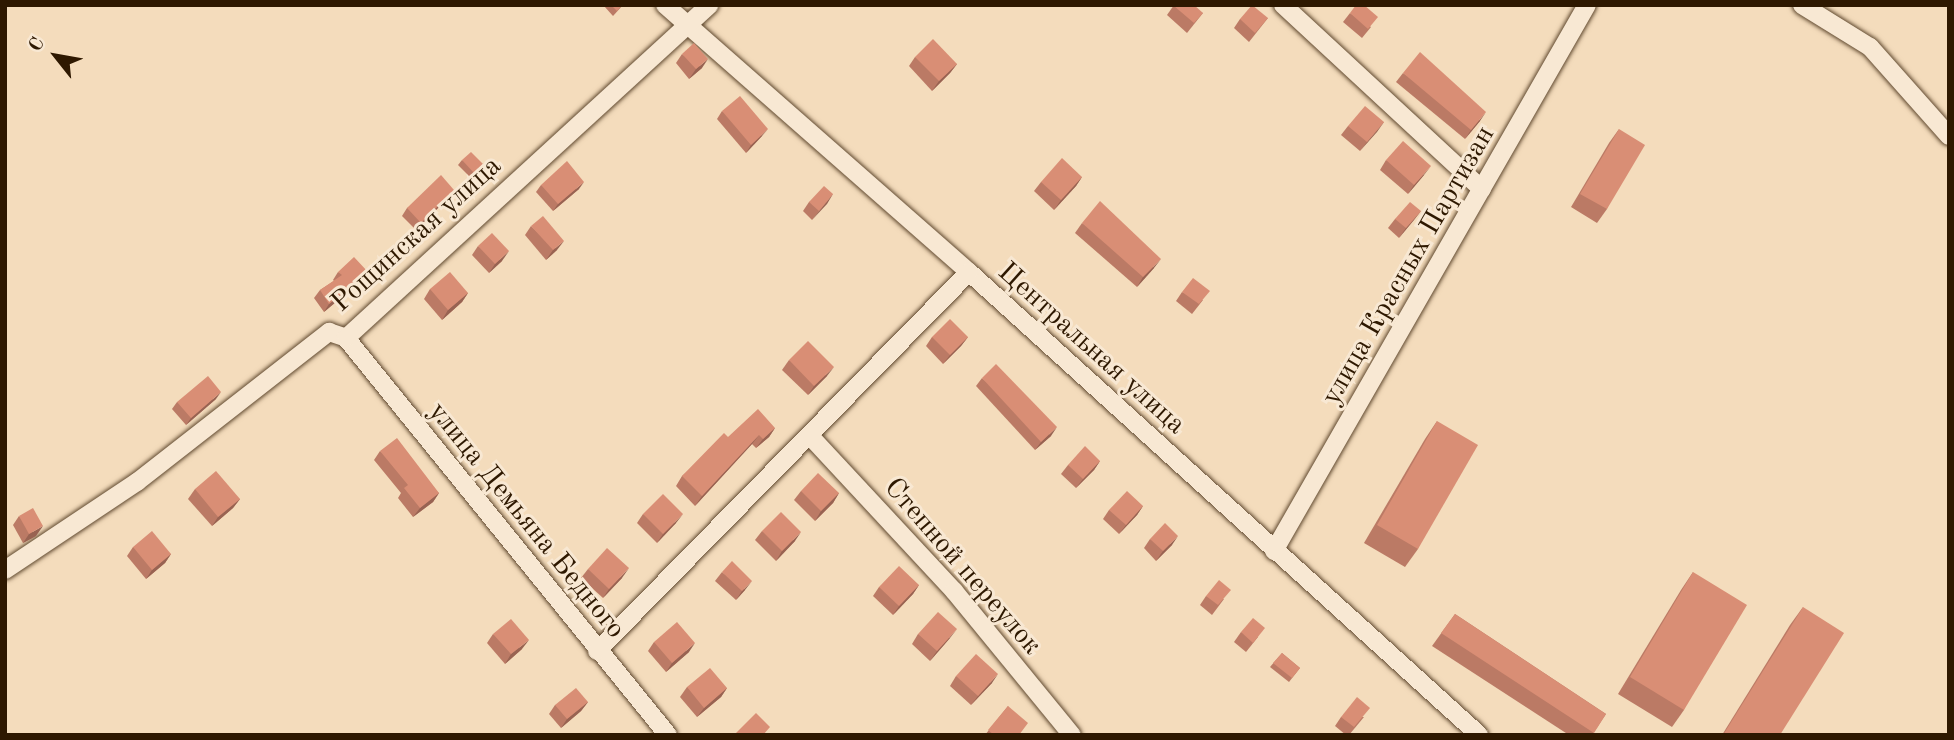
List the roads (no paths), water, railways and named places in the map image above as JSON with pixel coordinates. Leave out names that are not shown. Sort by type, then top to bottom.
[{"type":"street","name":"Центральная улица","points":[[665,5],[969,272],[1479,735]]},
{"type":"street","name":"Рощинская улица","points":[[5,570],[137,482],[330,332],[346,338],[709,5]]},
{"type":"street","points":[[1283,5],[1482,189]]},
{"type":"street","name":"улица Красных Партизан","points":[[1274,551],[1587,5]]},
{"type":"street","points":[[1802,5],[1870,47],[1949,136]]},
{"type":"street","points":[[597,651],[969,272]]},
{"type":"street","name":"улица Демьяна Бедного","points":[[346,338],[597,651],[668,735]]},
{"type":"street","name":"Степной переулок","points":[[810,436],[954,591],[1072,735]]}]
